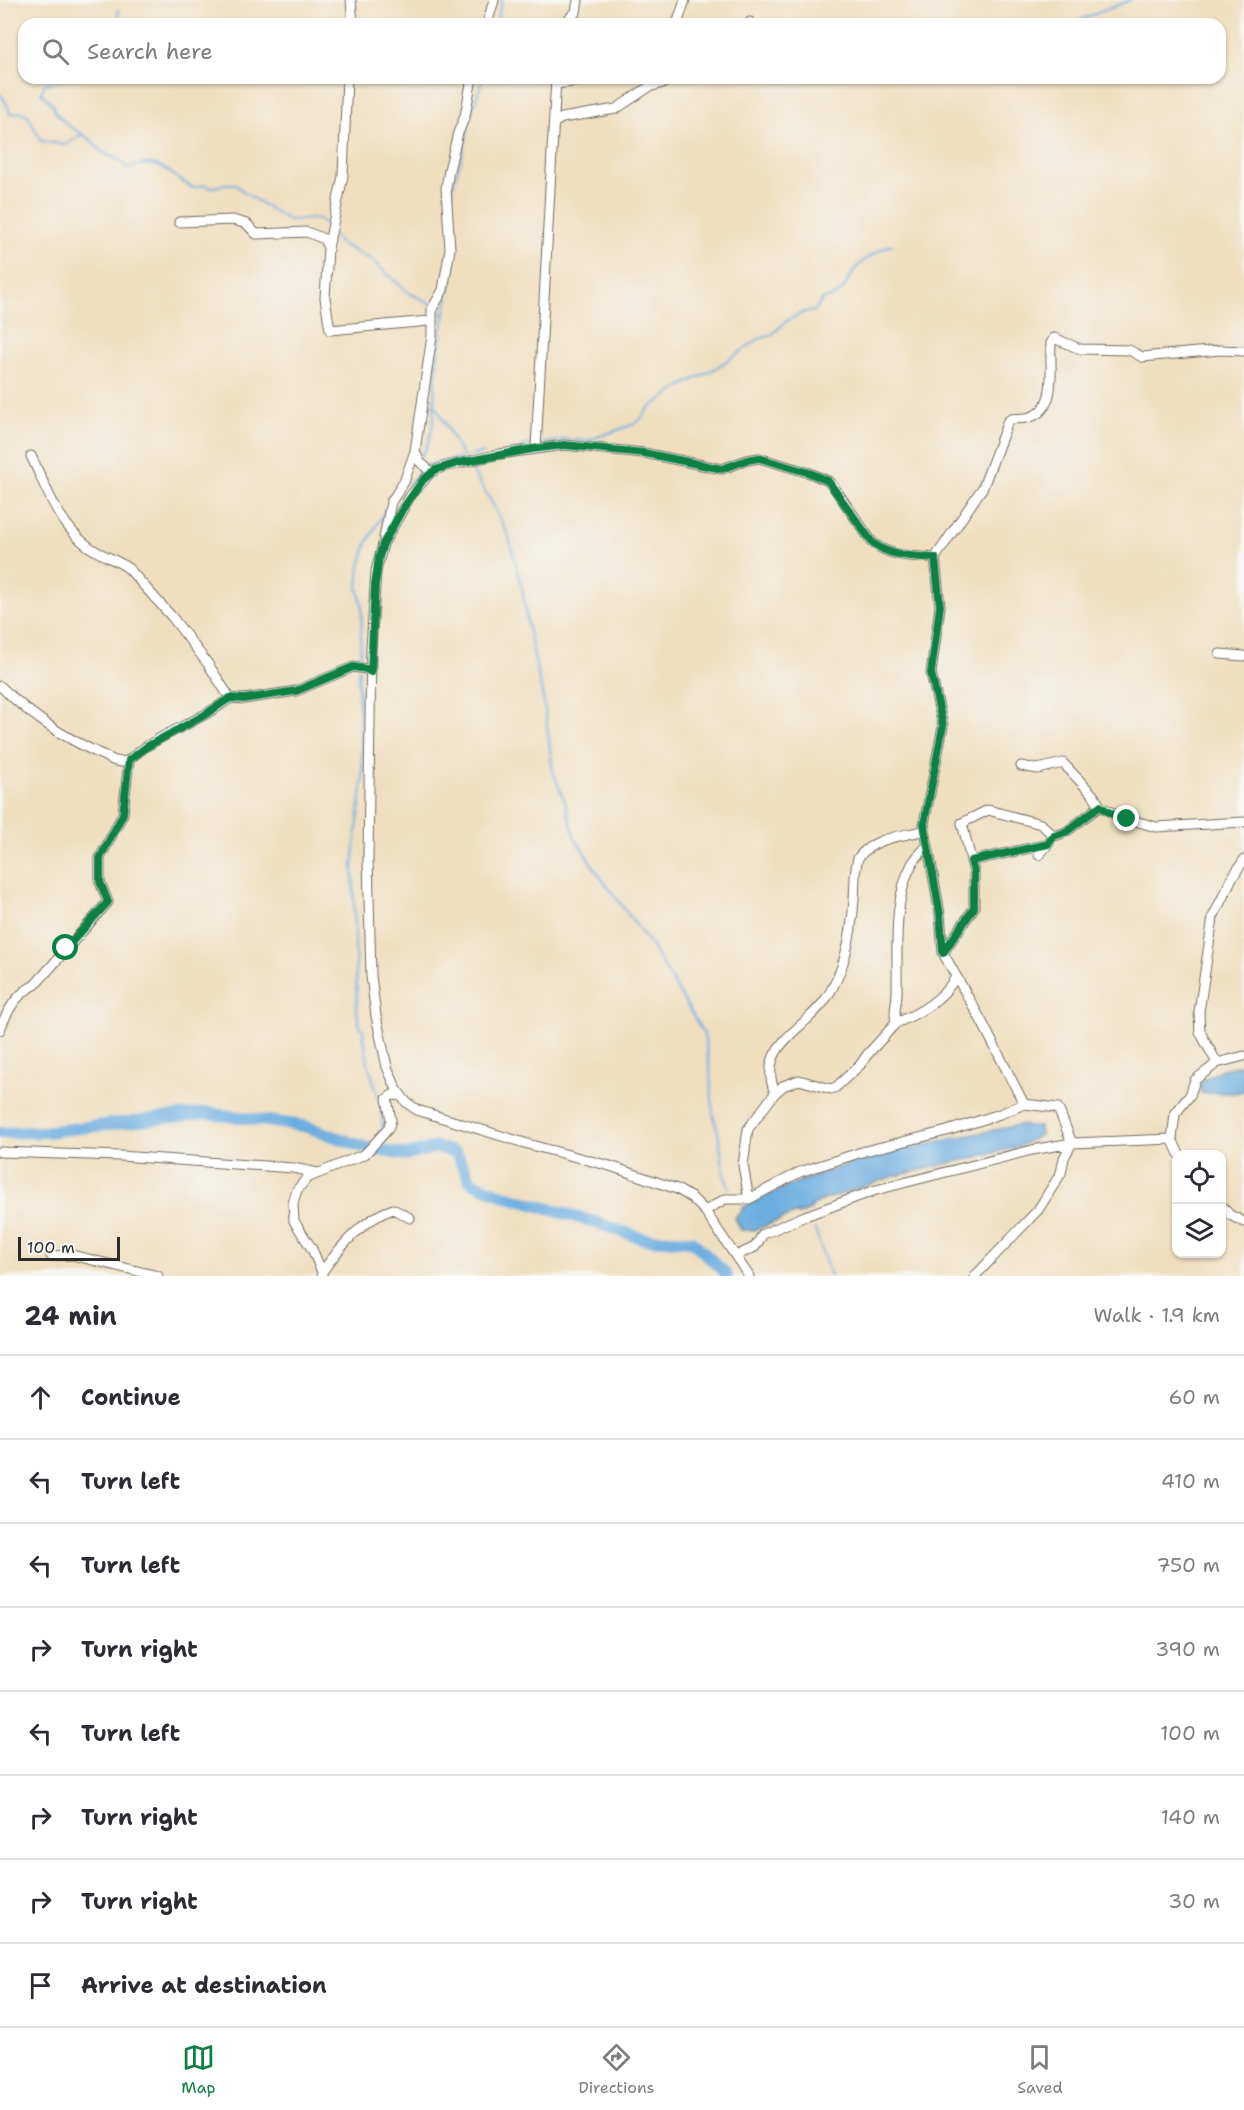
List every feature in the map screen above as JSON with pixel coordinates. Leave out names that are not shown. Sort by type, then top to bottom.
[{"type":"street","points":[[351,0],[352,18]]},
{"type":"street","points":[[489,18],[494,0]]},
{"type":"street","points":[[570,18],[576,12],[578,0]]},
{"type":"street","points":[[679,18],[685,0]]},
{"type":"street","points":[[346,84],[346,146],[343,176],[328,248],[325,298],[330,330],[429,321],[432,323]]},
{"type":"street","points":[[471,84],[446,188],[450,249],[443,290],[432,309],[432,336],[415,451],[404,482],[391,502],[375,585],[368,848],[371,976],[376,1016],[387,1067],[401,1096],[417,1110],[655,1181],[686,1194],[705,1211],[749,1276]]},
{"type":"street","points":[[536,448],[556,84]]},
{"type":"street","points":[[554,123],[562,118],[622,107],[649,87],[659,84]]},
{"type":"street","points":[[179,222],[233,220],[247,224],[256,234],[263,235],[294,231],[307,232],[324,239],[328,248]]},
{"type":"street","points":[[1024,1104],[981,1020],[943,953],[940,914],[925,830],[943,726],[931,673],[940,606],[935,558],[983,487],[1008,421],[1014,418],[1027,418],[1041,410],[1047,403],[1051,381],[1051,343],[1054,338],[1080,348],[1129,350],[1142,357],[1220,350],[1244,351]]},
{"type":"street","points":[[383,544],[411,495],[431,472],[472,460],[564,445],[606,448],[667,457],[722,469],[759,458],[810,473],[828,481],[872,542],[879,548],[887,553],[935,558]]},
{"type":"street","points":[[415,451],[420,462],[431,472]]},
{"type":"street","points":[[32,456],[61,519],[91,548],[129,569],[191,642],[230,698]]},
{"type":"street","points":[[1220,654],[1244,656]]},
{"type":"street","points":[[0,686],[18,703],[58,733],[115,761],[122,762],[129,760],[148,746],[203,716],[230,698],[244,699],[296,691],[353,667],[371,672]]},
{"type":"street","points":[[0,1030],[5,1014],[27,988],[40,980],[108,902],[100,882],[100,858],[123,814],[129,760]]},
{"type":"street","points":[[1021,766],[1038,769],[1063,763],[1094,796],[1100,806],[1118,816],[1156,827],[1244,822]]},
{"type":"street","points":[[971,861],[1051,840],[1066,832],[1100,806]]},
{"type":"street","points":[[943,953],[974,908],[974,872],[962,823],[988,810],[1041,824],[1051,840]]},
{"type":"street","points":[[775,1093],[771,1078],[774,1055],[785,1040],[825,999],[851,937],[858,858],[871,845],[882,840],[925,830]]},
{"type":"street","points":[[1039,855],[1051,840]]},
{"type":"street","points":[[896,1023],[894,1010],[898,994],[896,943],[904,882],[914,861],[927,846]]},
{"type":"street","points":[[1217,1063],[1200,1032],[1199,1012],[1213,917],[1232,878],[1244,860]]},
{"type":"street","points":[[749,1199],[743,1165],[748,1129],[775,1093],[783,1086],[799,1080],[831,1089],[836,1087],[860,1065],[867,1054],[896,1023],[936,1002],[956,977]]},
{"type":"street","points":[[1177,1150],[1172,1139],[1174,1114],[1190,1095],[1196,1080],[1217,1063],[1244,1056]]},
{"type":"street","points":[[322,1274],[312,1249],[294,1221],[293,1203],[301,1184],[318,1173],[365,1155],[388,1129],[391,1120],[387,1099],[392,1095],[401,1096]]},
{"type":"street","points":[[705,1211],[725,1199],[749,1199],[800,1172],[865,1151],[947,1131],[1024,1104],[1058,1107],[1072,1143],[1064,1158],[1060,1173],[1038,1210],[975,1276]]},
{"type":"street","points":[[736,1256],[755,1247],[764,1234],[876,1190],[1032,1150],[1072,1143],[1172,1139]]},
{"type":"street","points":[[0,1152],[192,1161],[293,1168],[318,1173]]},
{"type":"street","points":[[322,1274],[336,1252],[373,1219],[393,1209],[410,1218]]},
{"type":"street","points":[[1226,1211],[1244,1222]]},
{"type":"street","points":[[51,1256],[72,1255],[158,1276]]},
{"type":"water","points":[[1244,1064],[1244,1091],[1201,1093],[1199,1083],[1222,1069]]},
{"type":"water","points":[[1020,1125],[1039,1127],[1040,1135],[1018,1147],[892,1177],[821,1201],[811,1206],[812,1209],[755,1230],[741,1230],[735,1218],[743,1210],[742,1208],[775,1192],[843,1166],[914,1147]]},
{"type":"waterway","points":[[498,18],[502,0]]},
{"type":"waterway","points":[[1085,18],[1131,0]]},
{"type":"waterway","points":[[118,10],[119,18]]},
{"type":"waterway","points":[[45,84],[41,93],[53,105],[55,112],[69,126],[90,139],[103,153],[120,160],[127,168],[156,165],[193,188],[235,184],[245,193],[288,220],[319,219],[328,226]]},
{"type":"waterway","points":[[451,199],[471,114],[481,84]]},
{"type":"waterway","points":[[0,94],[10,114],[21,112],[28,115],[41,141],[66,145],[82,134]]},
{"type":"waterway","points":[[334,236],[339,243],[370,259],[409,293],[432,304]]},
{"type":"waterway","points":[[540,444],[569,439],[586,441],[632,425],[640,420],[649,408],[680,387],[716,368],[759,339],[770,336],[788,320],[804,312],[814,311],[822,300],[843,290],[861,263],[892,245]]},
{"type":"waterway","points":[[421,456],[430,437],[434,414],[437,357],[453,272],[453,259]]},
{"type":"waterway","points":[[437,306],[444,316]]},
{"type":"waterway","points":[[435,404],[461,454]]},
{"type":"waterway","points":[[521,447],[533,444]]},
{"type":"waterway","points":[[427,465],[483,453]]},
{"type":"waterway","points":[[470,467],[509,537],[523,593],[544,703],[553,772],[565,802],[575,838],[650,944],[704,1034],[710,1071],[713,1114],[719,1136],[724,1174],[729,1188]]},
{"type":"waterway","points":[[408,484],[423,469]]},
{"type":"waterway","points":[[360,664],[362,606],[358,587],[360,566],[367,543],[386,508]]},
{"type":"waterway","points":[[359,669],[363,779],[353,865],[357,1011],[360,1027],[363,1030],[368,1064],[381,1105],[383,1130]]},
{"type":"waterway","points":[[0,1133],[45,1132],[206,1113],[304,1126],[370,1149],[407,1155],[437,1147],[456,1153],[471,1182],[505,1196],[644,1239],[692,1241],[727,1276]]},
{"type":"waterway","points":[[384,1139],[387,1152]]},
{"type":"waterway","points":[[815,1229],[830,1276]]},
{"type":"route","points":[[66,948],[108,902],[101,888],[100,858],[102,850],[123,814],[129,760],[141,750],[222,705],[230,698],[244,699],[296,691],[353,667],[371,672],[372,627],[379,557],[392,527],[418,486],[431,472],[443,467],[550,446],[588,446],[644,453],[722,469],[759,458],[810,473],[828,481],[872,542],[887,553],[935,558],[940,606],[931,673],[943,726],[924,824],[940,914],[943,953],[974,908],[974,872],[971,861],[1048,844],[1054,836],[1066,832],[1100,806],[1110,813],[1127,819]]}]
